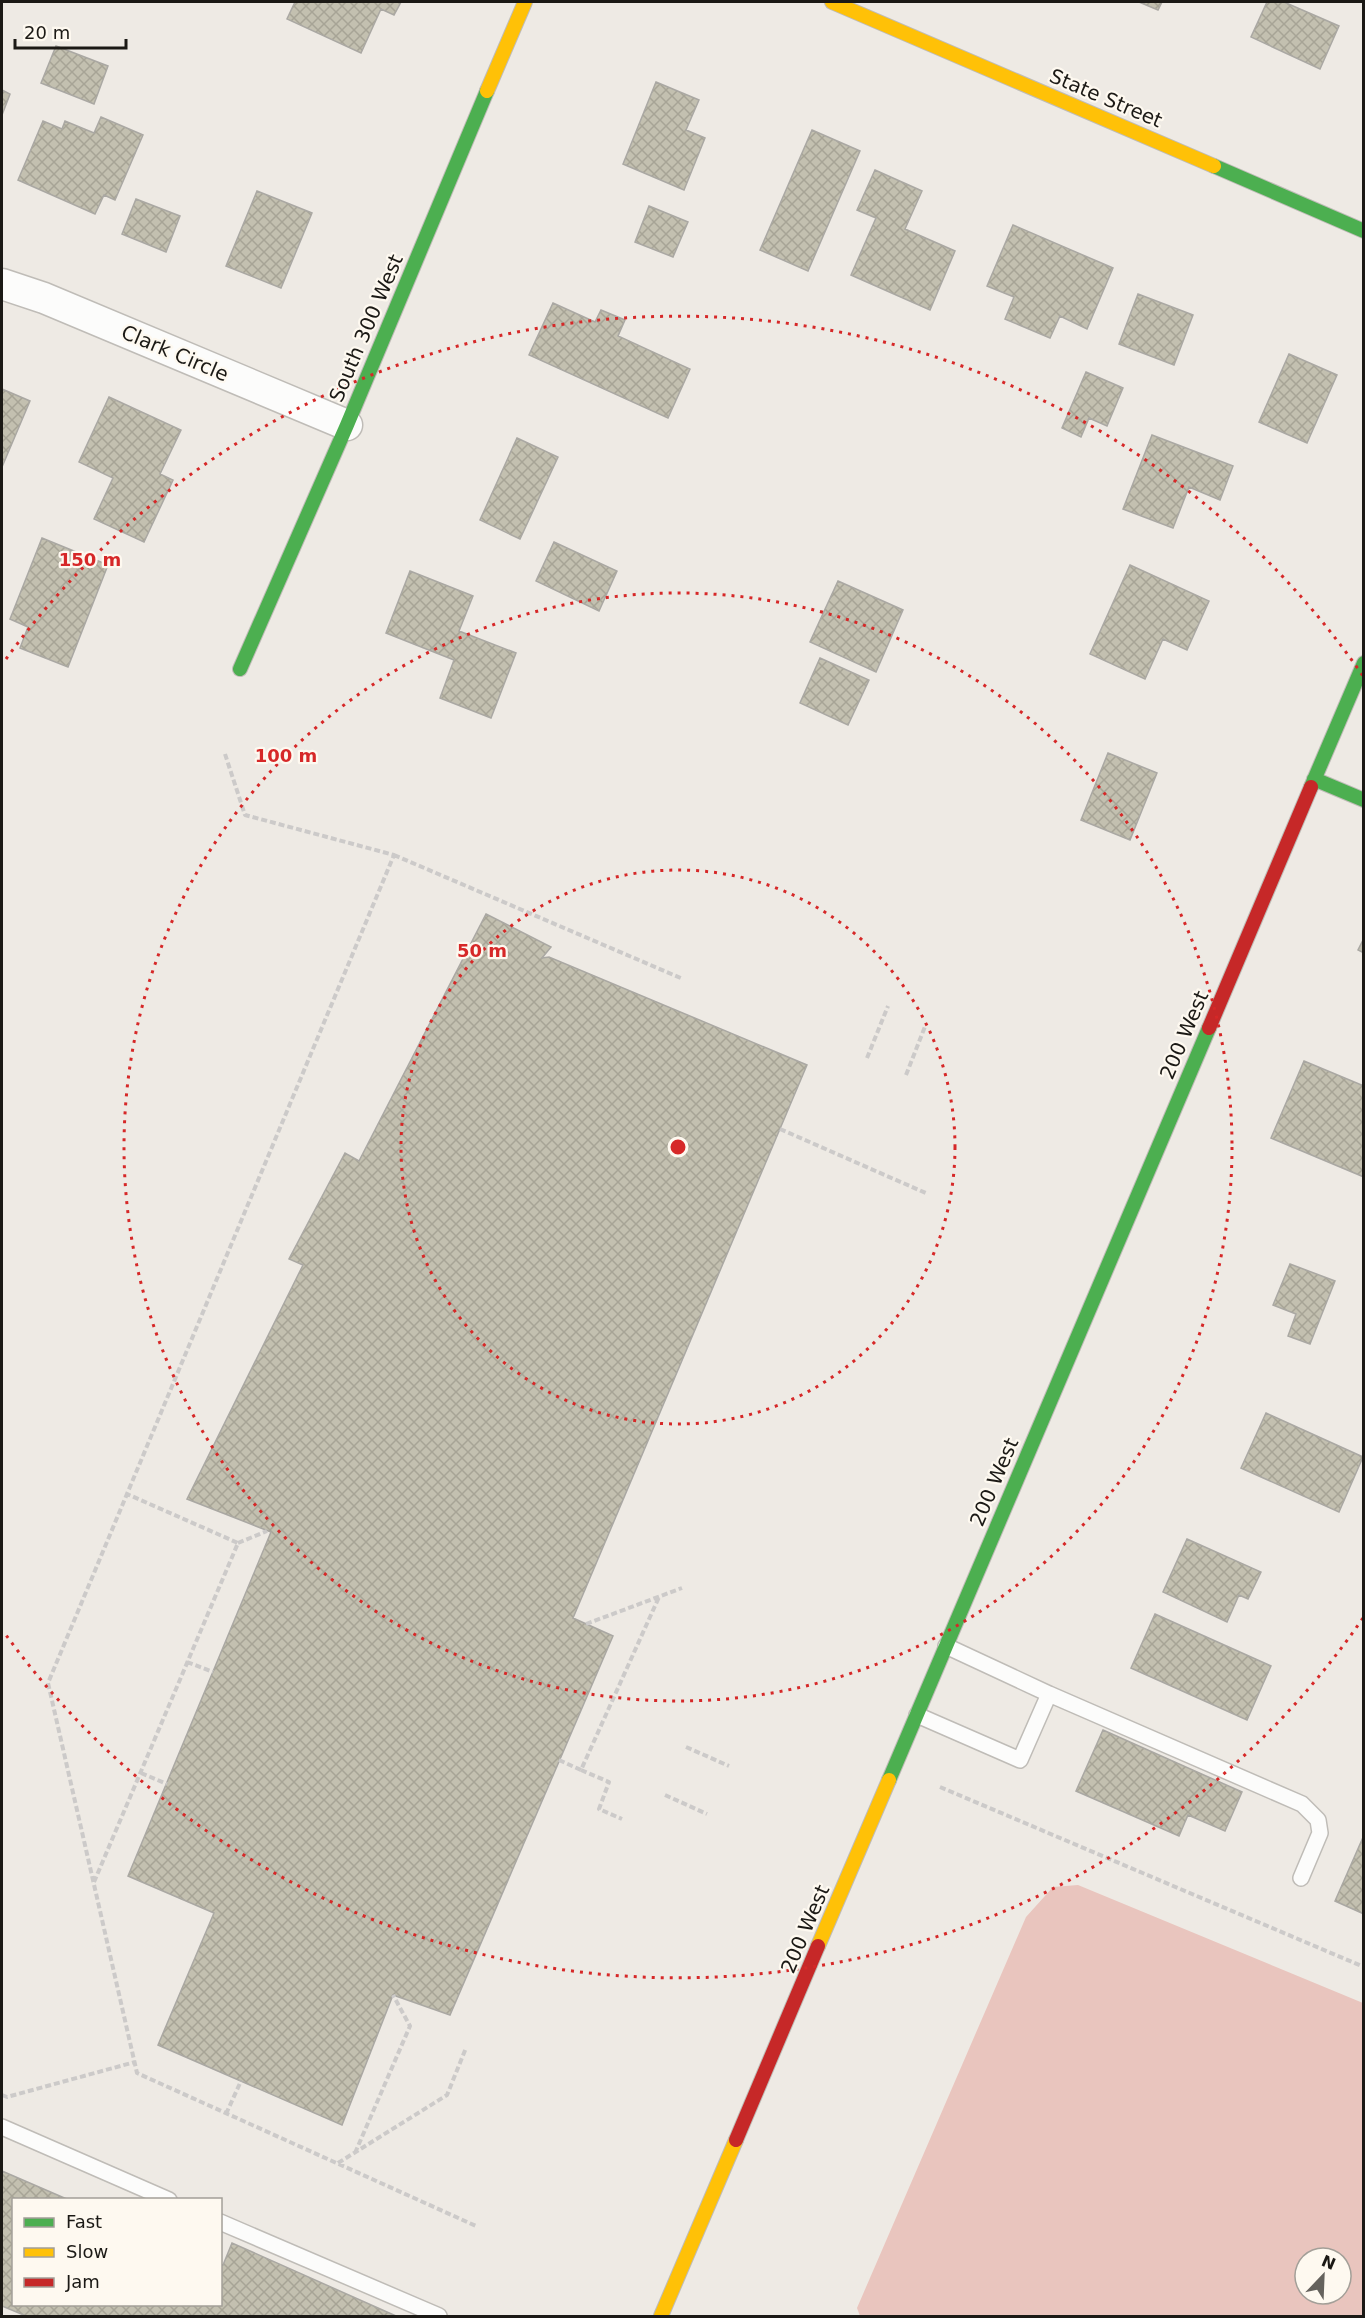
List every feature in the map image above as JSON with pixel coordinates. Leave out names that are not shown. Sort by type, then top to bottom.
[{"type":"main road","name":"South 300 West","points":[[240,669],[347,425],[525,2]]},
{"type":"main road","name":"State Street","points":[[832,2],[1364,231]]},
{"type":"main road","name":"200 West","points":[[662,2316],[1364,663]]},
{"type":"main road","points":[[1314,779],[1364,800]]},
{"type":"street","name":"Clark Circle","points":[[2,284],[44,298],[347,425]]},
{"type":"lane","points":[[946,1647],[1302,1804],[1318,1820],[1320,1833],[1300,1878]]},
{"type":"lane","points":[[917,1715],[1020,1760],[1049,1694]]},
{"type":"lane","points":[[2,2127],[167,2198]]},
{"type":"lane","points":[[222,2223],[440,2316]]},
{"type":"path","points":[[225,754],[245,815],[394,855],[683,979]]},
{"type":"path","points":[[394,855],[48,1683],[137,2073],[476,2226]]},
{"type":"path","points":[[867,1058],[888,1006]]},
{"type":"path","points":[[906,1075],[926,1024]]},
{"type":"path","points":[[780,1130],[928,1194]]},
{"type":"path","points":[[127,1494],[238,1543]]},
{"type":"path","points":[[94,1883],[238,1543],[267,1531]]},
{"type":"path","points":[[586,1624],[682,1588]]},
{"type":"path","points":[[580,1770],[659,1597]]},
{"type":"path","points":[[187,1662],[213,1672]]},
{"type":"path","points":[[686,1747],[729,1766]]},
{"type":"path","points":[[559,1760],[609,1782],[599,1809],[622,1819]]},
{"type":"path","points":[[141,1773],[167,1784]]},
{"type":"path","points":[[940,1787],[1364,1967]]},
{"type":"path","points":[[665,1795],[707,1814]]},
{"type":"path","points":[[355,2153],[410,2026],[393,1995]]},
{"type":"path","points":[[337,2164],[447,2095],[466,2048]]},
{"type":"path","points":[[2,2095],[7,2097],[135,2062]]},
{"type":"path","points":[[226,2114],[241,2081]]},
{"type":"shaded area","points":[[1078,1885],[1363,2003],[1363,2316],[860,2316],[857,2308],[1026,1917],[1053,1887]]},
{"type":"building","points":[[295,2],[401,2],[394,15],[381,9],[361,53],[287,19]]},
{"type":"building","points":[[1139,2],[1162,2],[1158,10]]},
{"type":"building","points":[[1267,2],[1284,2],[1339,26],[1320,69],[1251,37]]},
{"type":"building","points":[[56,46],[108,66],[94,104],[41,83]]},
{"type":"building","points":[[656,82],[699,100],[686,130],[705,138],[684,190],[623,164]]},
{"type":"building","points":[[2,90],[10,94],[2,115]]},
{"type":"building","points":[[101,117],[143,135],[115,200],[104,195],[95,214],[18,180],[43,121],[62,129],[65,121],[94,133]]},
{"type":"building","points":[[812,130],[860,151],[808,271],[760,250]]},
{"type":"building","points":[[875,170],[922,191],[905,229],[955,251],[930,310],[851,275],[876,218],[857,210]]},
{"type":"building","points":[[257,191],[312,213],[281,288],[226,266]]},
{"type":"building","points":[[136,199],[180,216],[166,252],[122,234]]},
{"type":"building","points":[[649,206],[688,222],[673,257],[635,242]]},
{"type":"building","points":[[1013,225],[1113,268],[1087,329],[1060,316],[1050,338],[1005,319],[1014,297],[987,286]]},
{"type":"building","points":[[1138,294],[1193,315],[1174,365],[1119,344]]},
{"type":"building","points":[[553,303],[595,322],[601,310],[625,320],[618,336],[690,369],[668,418],[529,355]]},
{"type":"building","points":[[1289,354],[1337,375],[1307,443],[1259,422]]},
{"type":"building","points":[[1086,372],[1123,388],[1107,426],[1089,418],[1081,437],[1062,428]]},
{"type":"building","points":[[2,389],[30,401],[2,467]]},
{"type":"building","points":[[109,397],[181,430],[160,474],[173,480],[144,542],[94,519],[113,478],[79,462]]},
{"type":"building","points":[[1152,435],[1233,466],[1220,500],[1189,487],[1173,528],[1123,509]]},
{"type":"building","points":[[517,438],[558,457],[520,539],[480,520]]},
{"type":"building","points":[[42,538],[108,565],[68,667],[20,648],[28,627],[10,619]]},
{"type":"building","points":[[554,542],[617,571],[599,611],[536,581]]},
{"type":"building","points":[[1130,565],[1209,601],[1187,650],[1163,639],[1145,679],[1090,654]]},
{"type":"building","points":[[410,571],[473,596],[459,631],[516,653],[491,718],[440,698],[454,660],[386,633]]},
{"type":"building","points":[[838,581],[903,610],[876,672],[810,642]]},
{"type":"building","points":[[820,658],[869,680],[848,725],[800,703]]},
{"type":"building","points":[[1108,753],[1157,773],[1130,840],[1081,820]]},
{"type":"building","points":[[486,914],[551,947],[542,958],[549,957],[807,1065],[573,1618],[613,1636],[450,2015],[393,1995],[342,2125],[158,2045],[214,1913],[128,1876],[271,1532],[187,1499],[303,1265],[289,1259],[345,1153],[359,1161]]},
{"type":"building","points":[[1364,938],[1364,953],[1358,950]]},
{"type":"building","points":[[1304,1061],[1364,1086],[1364,1177],[1271,1138]]},
{"type":"building","points":[[1290,1264],[1335,1281],[1310,1344],[1288,1336],[1296,1314],[1273,1305]]},
{"type":"building","points":[[1266,1413],[1363,1457],[1339,1512],[1241,1468]]},
{"type":"building","points":[[1187,1539],[1261,1572],[1248,1599],[1239,1595],[1227,1622],[1163,1592]]},
{"type":"building","points":[[1155,1614],[1271,1666],[1247,1720],[1131,1668]]},
{"type":"building","points":[[1103,1730],[1242,1792],[1225,1831],[1188,1815],[1179,1836],[1076,1791]]},
{"type":"building","points":[[1364,1835],[1364,1914],[1335,1901]]},
{"type":"building","points":[[2,2171],[64,2198],[12,2198],[12,2306],[222,2306],[222,2265],[232,2243],[396,2316],[26,2316],[2,2306]]},
{"type":"traffic: fast","points":[[240,669],[347,425],[487,91]]},
{"type":"traffic: fast","points":[[1214,166],[1364,231]]},
{"type":"traffic: fast","points":[[1311,787],[1364,663]]},
{"type":"traffic: fast","points":[[1314,779],[1364,800]]},
{"type":"traffic: fast","points":[[889,1780],[1209,1028]]},
{"type":"traffic: slow","points":[[487,91],[525,2]]},
{"type":"traffic: slow","points":[[832,2],[1214,166]]},
{"type":"traffic: slow","points":[[818,1946],[889,1780]]},
{"type":"traffic: slow","points":[[661,2316],[736,2140]]},
{"type":"traffic: jam","points":[[1209,1028],[1311,787]]},
{"type":"traffic: jam","points":[[736,2140],[818,1946]]}]
